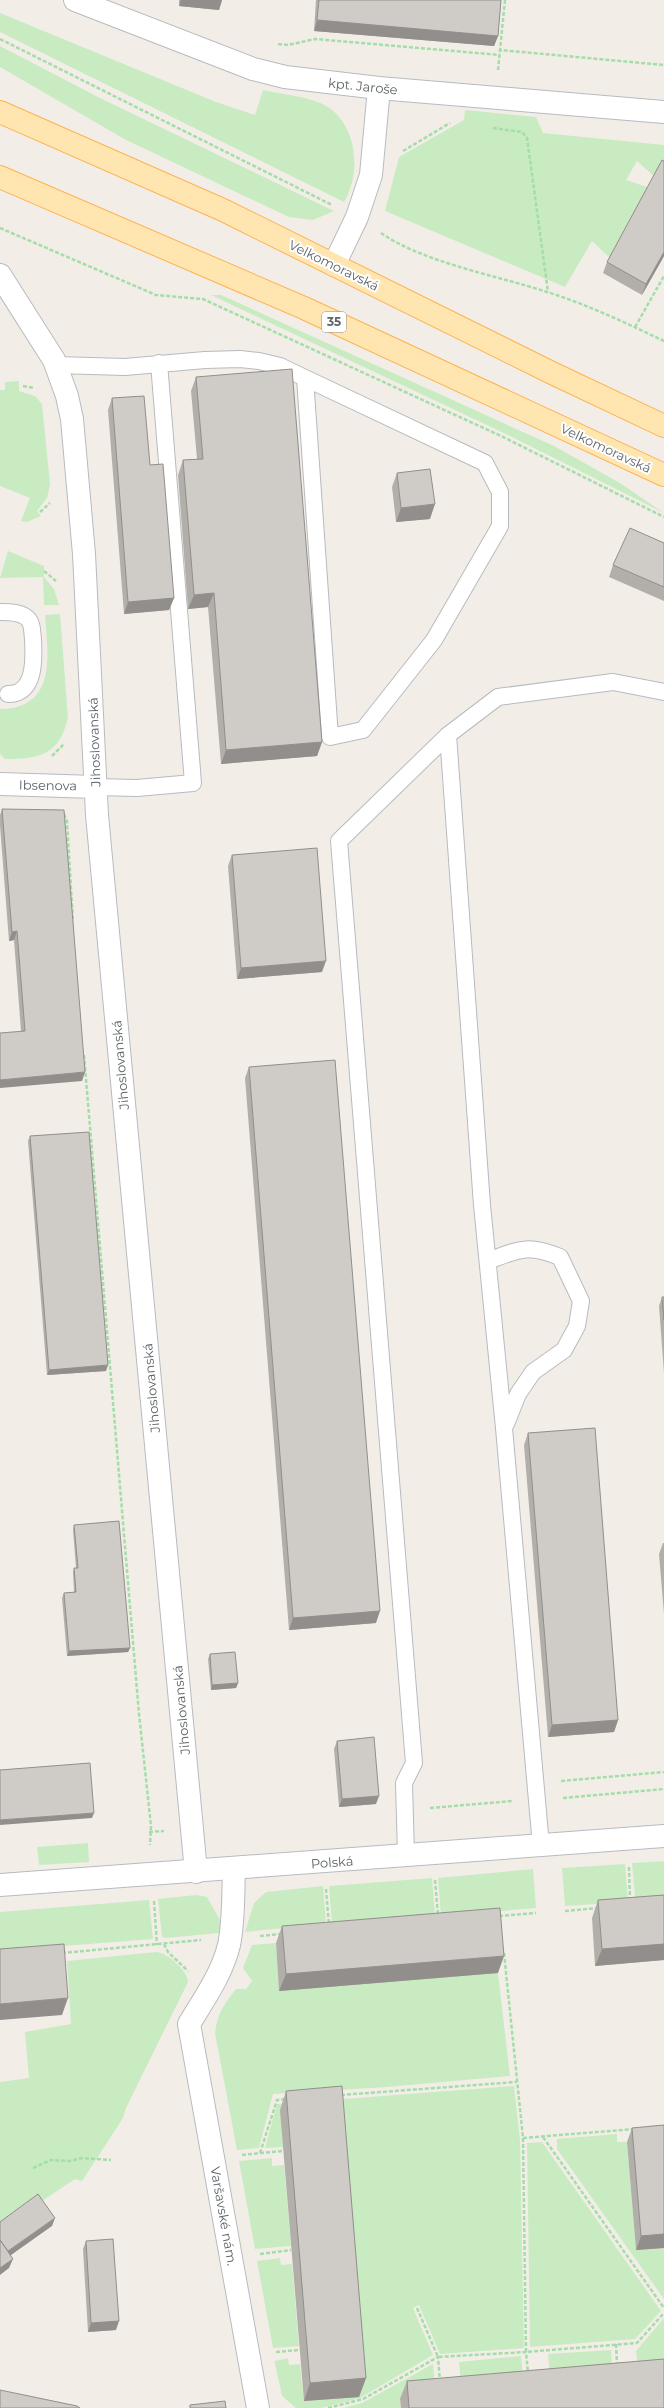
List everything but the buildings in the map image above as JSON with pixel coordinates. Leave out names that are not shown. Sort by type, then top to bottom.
[{"type":"main road","name":"Velkomoravská","points":[[0,112],[223,210],[664,426]]},
{"type":"main road","name":"Velkomoravská","points":[[0,177],[304,308],[662,475]]},
{"type":"street","name":"kpt. Jaroše","points":[[75,0],[253,69],[285,77],[379,88],[664,112]]},
{"type":"street","points":[[334,265],[357,217],[371,175],[379,88]]},
{"type":"street","name":"Jihoslovanská","points":[[0,275],[41,336],[56,364],[72,419],[84,554],[95,786],[196,1872]]},
{"type":"street","name":"Ibsenova","points":[[0,784],[95,786]]},
{"type":"street","name":"Polská","points":[[0,1886],[664,1836]]},
{"type":"street","points":[[212,1985],[223,1963],[229,1942],[234,1869]]},
{"type":"street","name":"Varšavské nám.","points":[[212,1985],[189,2024],[258,2408]]},
{"type":"lane","points":[[56,364],[125,367],[205,360],[260,361],[280,366],[485,463],[500,492],[500,526],[434,640],[362,730],[330,737],[305,378]]},
{"type":"lane","points":[[95,786],[137,788],[193,783],[159,363]]},
{"type":"lane","points":[[0,612],[21,614],[29,620],[32,626],[34,659],[29,682],[21,689],[8,694]]},
{"type":"lane","points":[[406,1856],[404,1783],[414,1763],[338,841],[448,735],[498,697],[613,682],[664,692]]},
{"type":"lane","points":[[448,735],[488,1260],[541,1846]]},
{"type":"lane","points":[[488,1260],[517,1249],[537,1248],[560,1257],[581,1301],[577,1326],[564,1350],[533,1372],[518,1394],[504,1428]]},
{"type":"path","points":[[499,68],[505,0]]},
{"type":"path","points":[[0,39],[357,217],[398,244],[459,265],[548,292],[635,327],[664,341]]},
{"type":"path","points":[[274,44],[288,45],[315,39],[500,55]]},
{"type":"path","points":[[500,50],[664,65]]},
{"type":"path","points":[[402,157],[404,150],[449,123],[457,124]]},
{"type":"path","points":[[486,128],[522,132],[527,138],[548,292]]},
{"type":"path","points":[[635,327],[664,276]]},
{"type":"path","points":[[47,507],[47,512]]},
{"type":"path","points":[[50,571],[51,577]]},
{"type":"path","points":[[67,821],[73,928]]},
{"type":"path","points":[[84,1054],[139,1714],[151,1826],[149,1832],[151,1851]]},
{"type":"path","points":[[554,1781],[664,1772]]},
{"type":"path","points":[[555,1799],[664,1789]]},
{"type":"path","points":[[426,1808],[519,1801]]},
{"type":"path","points":[[149,1832],[172,1831]]},
{"type":"path","points":[[627,1839],[630,1906]]},
{"type":"path","points":[[435,1878],[439,1921]]},
{"type":"path","points":[[326,1886],[330,1930]]},
{"type":"path","points":[[154,1899],[157,1945]]},
{"type":"path","points":[[565,1911],[601,1908]]},
{"type":"path","points":[[492,1917],[536,1913]]},
{"type":"path","points":[[499,1916],[500,1924]]},
{"type":"path","points":[[258,1936],[282,1934]]},
{"type":"path","points":[[55,1953],[204,1940]]},
{"type":"path","points":[[164,1944],[168,1952],[194,1977],[212,1985]]},
{"type":"path","points":[[503,1947],[522,2138],[526,2352],[528,2381]]},
{"type":"path","points":[[339,2095],[516,2082]]},
{"type":"path","points":[[260,2153],[277,2100],[292,2098]]},
{"type":"path","points":[[522,2138],[641,2128]]},
{"type":"path","points":[[543,2137],[664,2308]]},
{"type":"path","points":[[240,2155],[283,2150]]},
{"type":"path","points":[[33,2168],[51,2160],[70,2161],[82,2158],[111,2160]]},
{"type":"path","points":[[258,2254],[291,2250]]},
{"type":"path","points":[[417,2308],[438,2357],[440,2388]]},
{"type":"path","points":[[328,2408],[363,2399],[438,2357],[637,2343],[664,2313]]},
{"type":"path","points":[[616,2344],[618,2366]]},
{"type":"path","points":[[269,2353],[299,2350]]},
{"type":"green space","points":[[0,13],[216,102],[255,115],[263,90],[305,98],[321,103],[338,116],[346,126],[351,138],[354,152],[353,178],[344,202],[0,32]]},
{"type":"green space","points":[[0,46],[100,98],[334,211],[313,220],[289,217],[126,140],[0,67]]},
{"type":"green space","points":[[465,110],[536,117],[543,133],[664,145],[664,175],[655,177],[637,161],[626,180],[650,188],[610,258],[592,241],[565,287],[385,211],[399,157],[464,120]]},
{"type":"green space","points":[[211,295],[221,295],[554,446],[620,483],[664,513],[508,435]]},
{"type":"green space","points":[[19,381],[19,391],[35,396],[42,404],[50,484],[47,498],[37,511],[41,516],[27,522],[21,521],[30,498],[0,486],[0,390],[5,390],[5,382]]},
{"type":"green space","points":[[8,551],[44,566],[44,577],[54,589],[59,605],[44,605],[43,577],[0,578]]},
{"type":"green space","points":[[60,614],[68,718],[64,730],[59,740],[53,747],[38,756],[5,759],[0,754],[0,709],[18,706],[32,700],[40,690],[45,677],[47,662],[45,615]]},
{"type":"green space","points":[[88,1843],[89,1862],[39,1865],[37,1847]]},
{"type":"green space","points":[[664,1861],[664,1897],[635,1898],[632,1863]]},
{"type":"green space","points":[[625,1864],[628,1902],[565,1906],[562,1868]]},
{"type":"green space","points":[[533,1869],[536,1908],[441,1916],[438,1878]]},
{"type":"green space","points":[[432,1878],[435,1916],[332,1925],[329,1886]]},
{"type":"green space","points":[[323,1886],[326,1924],[245,1932],[254,1903],[266,1892]]},
{"type":"green space","points":[[196,1895],[207,1897],[220,1920],[219,1933],[166,1938],[162,1937],[158,1899]]},
{"type":"green space","points":[[149,1900],[153,1939],[0,1951],[0,1912]]},
{"type":"green space","points":[[276,1943],[279,1990],[498,1973],[510,2076],[387,2087],[273,2094],[259,2148],[237,2150],[215,2033],[217,2020],[236,1989],[246,1989],[252,1981],[243,1968],[252,1945]]},
{"type":"green space","points":[[156,1952],[166,1955],[176,1963],[185,1973],[188,1982],[126,2108],[123,2118],[82,2181],[75,2179],[0,2229],[0,2082],[29,2078],[25,2032],[71,2024],[67,1961]]},
{"type":"green space","points":[[514,2086],[520,2140],[524,2348],[440,2354],[419,2305],[413,2308],[433,2355],[360,2398],[321,2408],[296,2408],[282,2396],[275,2361],[288,2358],[289,2365],[300,2364],[304,2401],[359,2396],[283,2147],[265,2148],[277,2104]]},
{"type":"green space","points":[[617,2134],[617,2142],[627,2142],[636,2250],[664,2248],[664,2299],[557,2149],[557,2139]]},
{"type":"green space","points":[[542,2142],[661,2311],[635,2339],[530,2347],[527,2143]]},
{"type":"green space","points":[[272,2158],[272,2166],[284,2165],[291,2246],[255,2249],[239,2161]]},
{"type":"green space","points":[[280,2258],[281,2265],[292,2264],[299,2346],[273,2348],[257,2261]]},
{"type":"green space","points":[[664,2318],[664,2377],[639,2379],[636,2351]]},
{"type":"green space","points":[[611,2350],[613,2381],[551,2386],[548,2354]]},
{"type":"green space","points":[[521,2356],[524,2389],[462,2394],[459,2362]]},
{"type":"green space","points":[[433,2364],[436,2396],[400,2399],[401,2408],[343,2408],[362,2403]]}]
